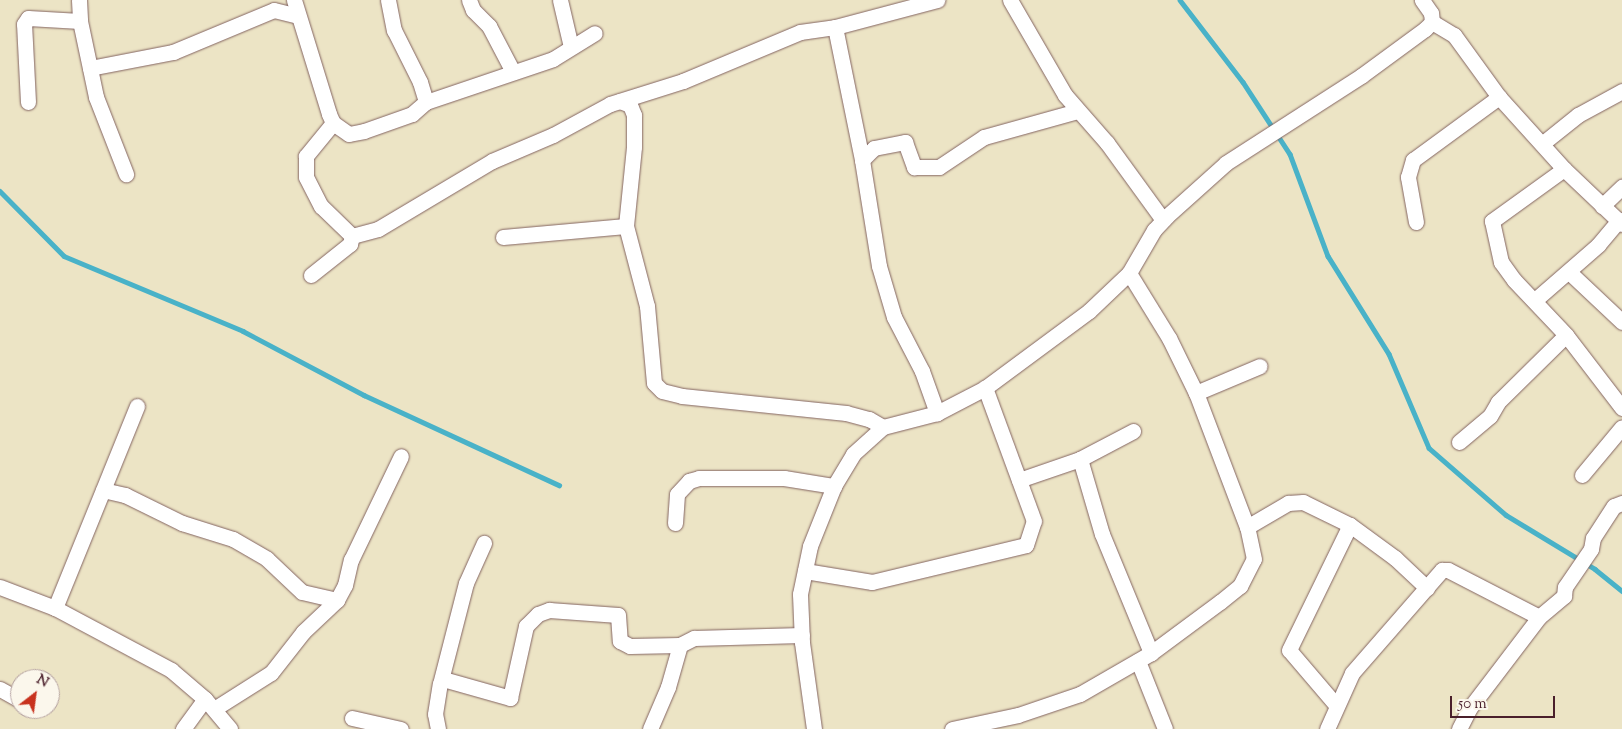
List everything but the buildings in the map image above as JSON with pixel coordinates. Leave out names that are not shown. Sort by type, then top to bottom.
[{"type":"street","points":[[79,0],[80,21],[96,96],[126,174]]},
{"type":"street","points":[[294,0],[333,123],[348,134],[364,132],[412,114],[426,102],[553,59],[595,33]]},
{"type":"street","points":[[388,0],[394,30],[420,82],[426,102]]},
{"type":"street","points":[[469,0],[473,10],[489,26],[513,72]]},
{"type":"street","points":[[560,0],[571,47]]},
{"type":"street","points":[[352,236],[378,229],[492,161],[553,136],[620,101],[692,77],[800,32],[834,28],[936,0]]},
{"type":"street","points":[[1010,0],[1077,111],[1107,143],[1163,220]]},
{"type":"street","points":[[1422,0],[1431,13],[1432,22]]},
{"type":"street","points":[[90,68],[173,52],[274,10],[298,16]]},
{"type":"street","points":[[28,102],[24,24],[28,18],[80,21]]},
{"type":"street","points":[[1432,22],[1454,35],[1499,97],[1543,143],[1564,169],[1620,222],[1569,272],[1535,300]]},
{"type":"street","points":[[814,729],[802,635],[800,594],[810,546],[834,486],[853,454],[883,427],[937,412],[985,388],[1089,311],[1129,273],[1163,220],[1226,163],[1279,126],[1361,76],[1432,22]]},
{"type":"street","points":[[834,28],[862,160],[879,266],[891,308],[922,371],[937,412]]},
{"type":"street","points":[[1543,143],[1578,115],[1622,91]]},
{"type":"street","points":[[1416,222],[1408,177],[1413,160],[1499,97]]},
{"type":"street","points":[[620,101],[630,105],[634,115],[634,147],[626,226],[647,306],[654,383],[662,391],[682,396],[785,404],[846,413],[869,419],[883,427]]},
{"type":"street","points":[[862,160],[874,148],[904,142],[914,167],[939,167],[984,137],[1077,111]]},
{"type":"street","points":[[333,123],[306,156],[306,177],[321,206],[352,236]]},
{"type":"street","points":[[1564,169],[1492,221],[1501,262],[1514,280],[1535,300],[1566,335],[1622,408]]},
{"type":"street","points":[[1602,206],[1622,187]]},
{"type":"street","points":[[503,236],[626,226]]},
{"type":"street","points":[[311,275],[350,244],[352,236]]},
{"type":"street","points":[[1569,272],[1622,322]]},
{"type":"street","points":[[952,729],[1020,722],[1080,694],[1152,653],[1240,586],[1254,559],[1247,527],[1196,393],[1169,338],[1129,273]]},
{"type":"street","points":[[1459,442],[1490,416],[1498,402],[1566,335]]},
{"type":"street","points":[[1196,393],[1260,366]]},
{"type":"street","points":[[805,571],[872,582],[1026,545],[1034,521],[985,388]]},
{"type":"street","points":[[55,608],[137,406]]},
{"type":"street","points":[[1582,475],[1622,427]]},
{"type":"street","points":[[1019,480],[1080,460],[1133,431]]},
{"type":"street","points":[[183,729],[209,704],[271,673],[303,632],[337,600],[345,585],[351,560],[401,456]]},
{"type":"street","points":[[1080,460],[1102,534],[1152,653]]},
{"type":"street","points":[[675,523],[677,494],[689,481],[699,478],[784,478],[834,486]]},
{"type":"street","points":[[103,490],[125,495],[182,523],[233,539],[267,559],[302,592],[337,600]]},
{"type":"street","points":[[1247,527],[1288,503],[1303,502],[1350,526],[1395,558],[1427,588]]},
{"type":"street","points":[[1459,729],[1469,709],[1539,617],[1564,596],[1565,587],[1591,549],[1593,538],[1614,506],[1622,503]]},
{"type":"street","points":[[1336,705],[1289,650],[1350,526]]},
{"type":"street","points":[[438,729],[435,714],[466,583],[484,543]]},
{"type":"street","points":[[1332,726],[1336,705],[1352,674],[1442,570],[1448,570],[1539,617]]},
{"type":"street","points":[[0,587],[55,608],[172,670],[209,704],[230,729]]},
{"type":"street","points":[[443,679],[510,698],[526,626],[538,614],[550,610],[618,615],[620,641],[630,646],[680,645],[694,638],[802,635]]},
{"type":"street","points":[[650,729],[668,687],[680,645]]},
{"type":"street","points":[[1138,660],[1165,729]]},
{"type":"street","points":[[352,718],[401,729]]},
{"type":"waterway","points":[[1180,0],[1243,82],[1290,154],[1328,256],[1389,354],[1429,448],[1506,515],[1595,569],[1622,591]]},
{"type":"waterway","points":[[0,191],[64,256],[243,331],[364,395],[559,485]]}]
